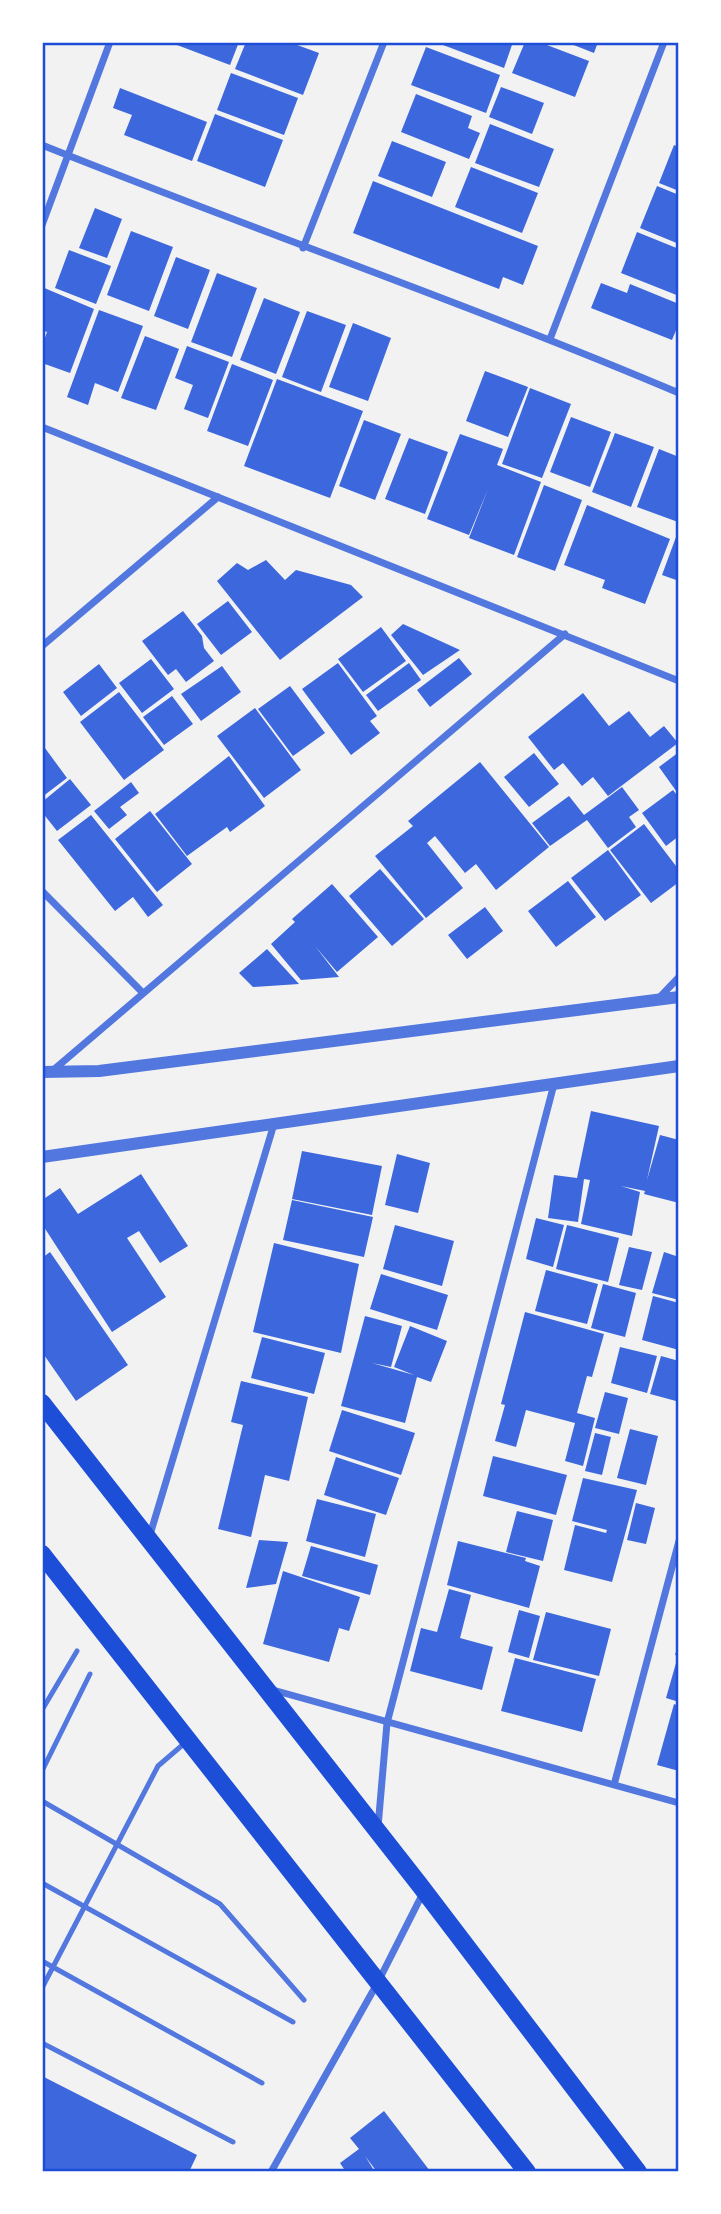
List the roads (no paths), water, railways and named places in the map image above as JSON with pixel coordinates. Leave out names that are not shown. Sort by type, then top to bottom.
[{"type":"main road","points":[[42,1403],[377,1830],[638,2172]]},
{"type":"main road","points":[[42,1554],[527,2172]]},
{"type":"street","points":[[42,225],[110,42]]},
{"type":"street","points":[[303,248],[384,42]]},
{"type":"street","points":[[550,339],[664,42]]},
{"type":"street","points":[[42,145],[303,248],[550,339],[679,393]]},
{"type":"street","points":[[42,428],[679,681]]},
{"type":"street","points":[[42,646],[218,498]]},
{"type":"street","points":[[46,1072],[565,634]]},
{"type":"street","points":[[42,891],[142,992]]},
{"type":"street","points":[[658,1000],[679,977]]},
{"type":"street","points":[[46,1072],[99,1071],[679,997]]},
{"type":"street","points":[[42,1157],[679,1066]]},
{"type":"street","points":[[377,1830],[387,1723],[554,1083]]},
{"type":"street","points":[[149,1538],[274,1123]]},
{"type":"street","points":[[614,1785],[679,1541]]},
{"type":"street","points":[[266,1688],[679,1803]]},
{"type":"street","points":[[271,2172],[378,1982],[424,1891]]},
{"type":"lane","points":[[42,1710],[77,1651]]},
{"type":"lane","points":[[42,1771],[90,1674]]},
{"type":"lane","points":[[42,1987],[87,1906],[158,1766],[188,1740]]},
{"type":"lane","points":[[42,1801],[220,1904],[304,2000]]},
{"type":"lane","points":[[42,1883],[293,2022]]},
{"type":"lane","points":[[42,1961],[262,2083]]},
{"type":"lane","points":[[42,2043],[233,2142]]}]
